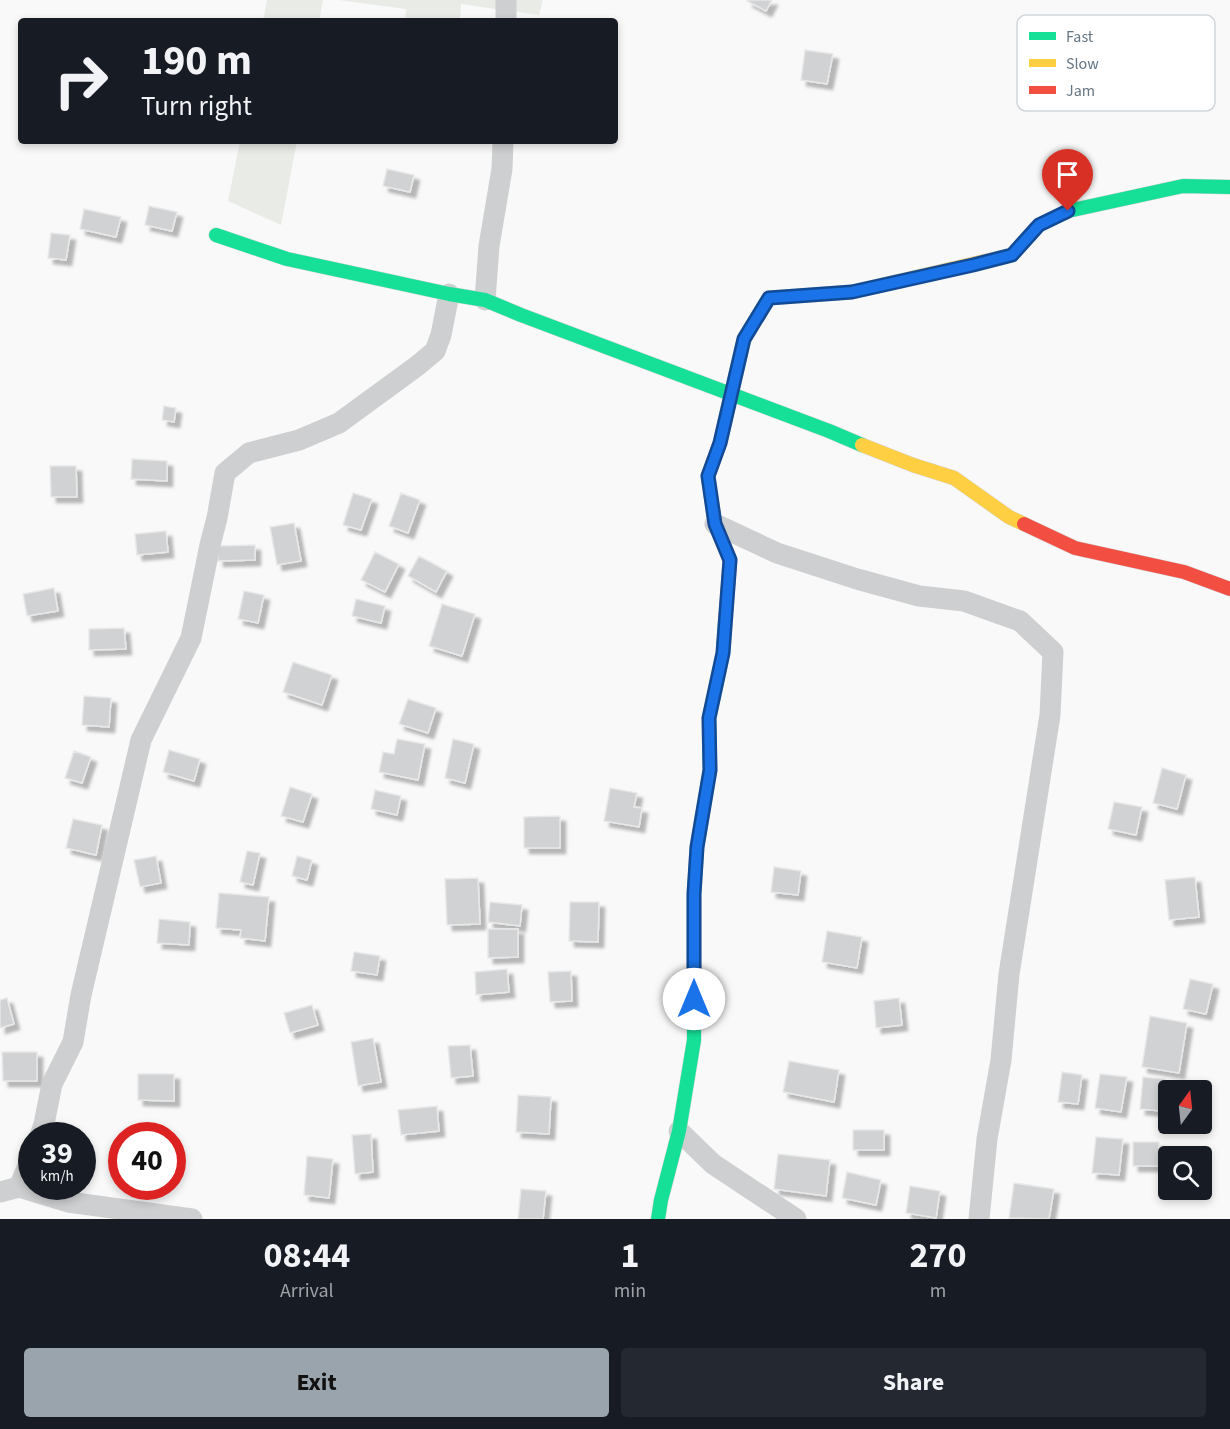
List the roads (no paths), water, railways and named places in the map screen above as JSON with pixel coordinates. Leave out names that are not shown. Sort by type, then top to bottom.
[{"type":"street","points":[[506,0],[506,18]]},
{"type":"street","points":[[485,300],[489,246],[502,169],[503,144]]},
{"type":"street","points":[[658,1219],[679,1131],[694,1040],[694,894],[697,847],[710,770],[709,718],[723,653],[730,560],[715,524],[708,476],[720,443],[744,339],[769,298],[852,292],[973,265],[1012,255],[1039,225],[1068,211],[1183,186],[1230,187]]},
{"type":"street","points":[[216,235],[287,259],[485,300],[829,431],[903,462],[954,477],[1009,517],[1075,548],[1184,572],[1230,589]]},
{"type":"street","points":[[44,1122],[52,1084],[73,1042],[105,890],[141,740],[191,638],[225,473],[249,453],[299,440],[339,423],[417,366],[435,351],[441,334],[448,294]]},
{"type":"street","points":[[715,524],[777,553],[857,579],[919,596],[964,601],[1020,621],[1053,652],[1050,715],[1009,974],[1001,1060],[987,1139],[979,1219]]},
{"type":"street","points":[[679,1131],[712,1164],[796,1219]]},
{"type":"street","points":[[18,1177],[9,1190],[68,1202],[192,1219]]}]
